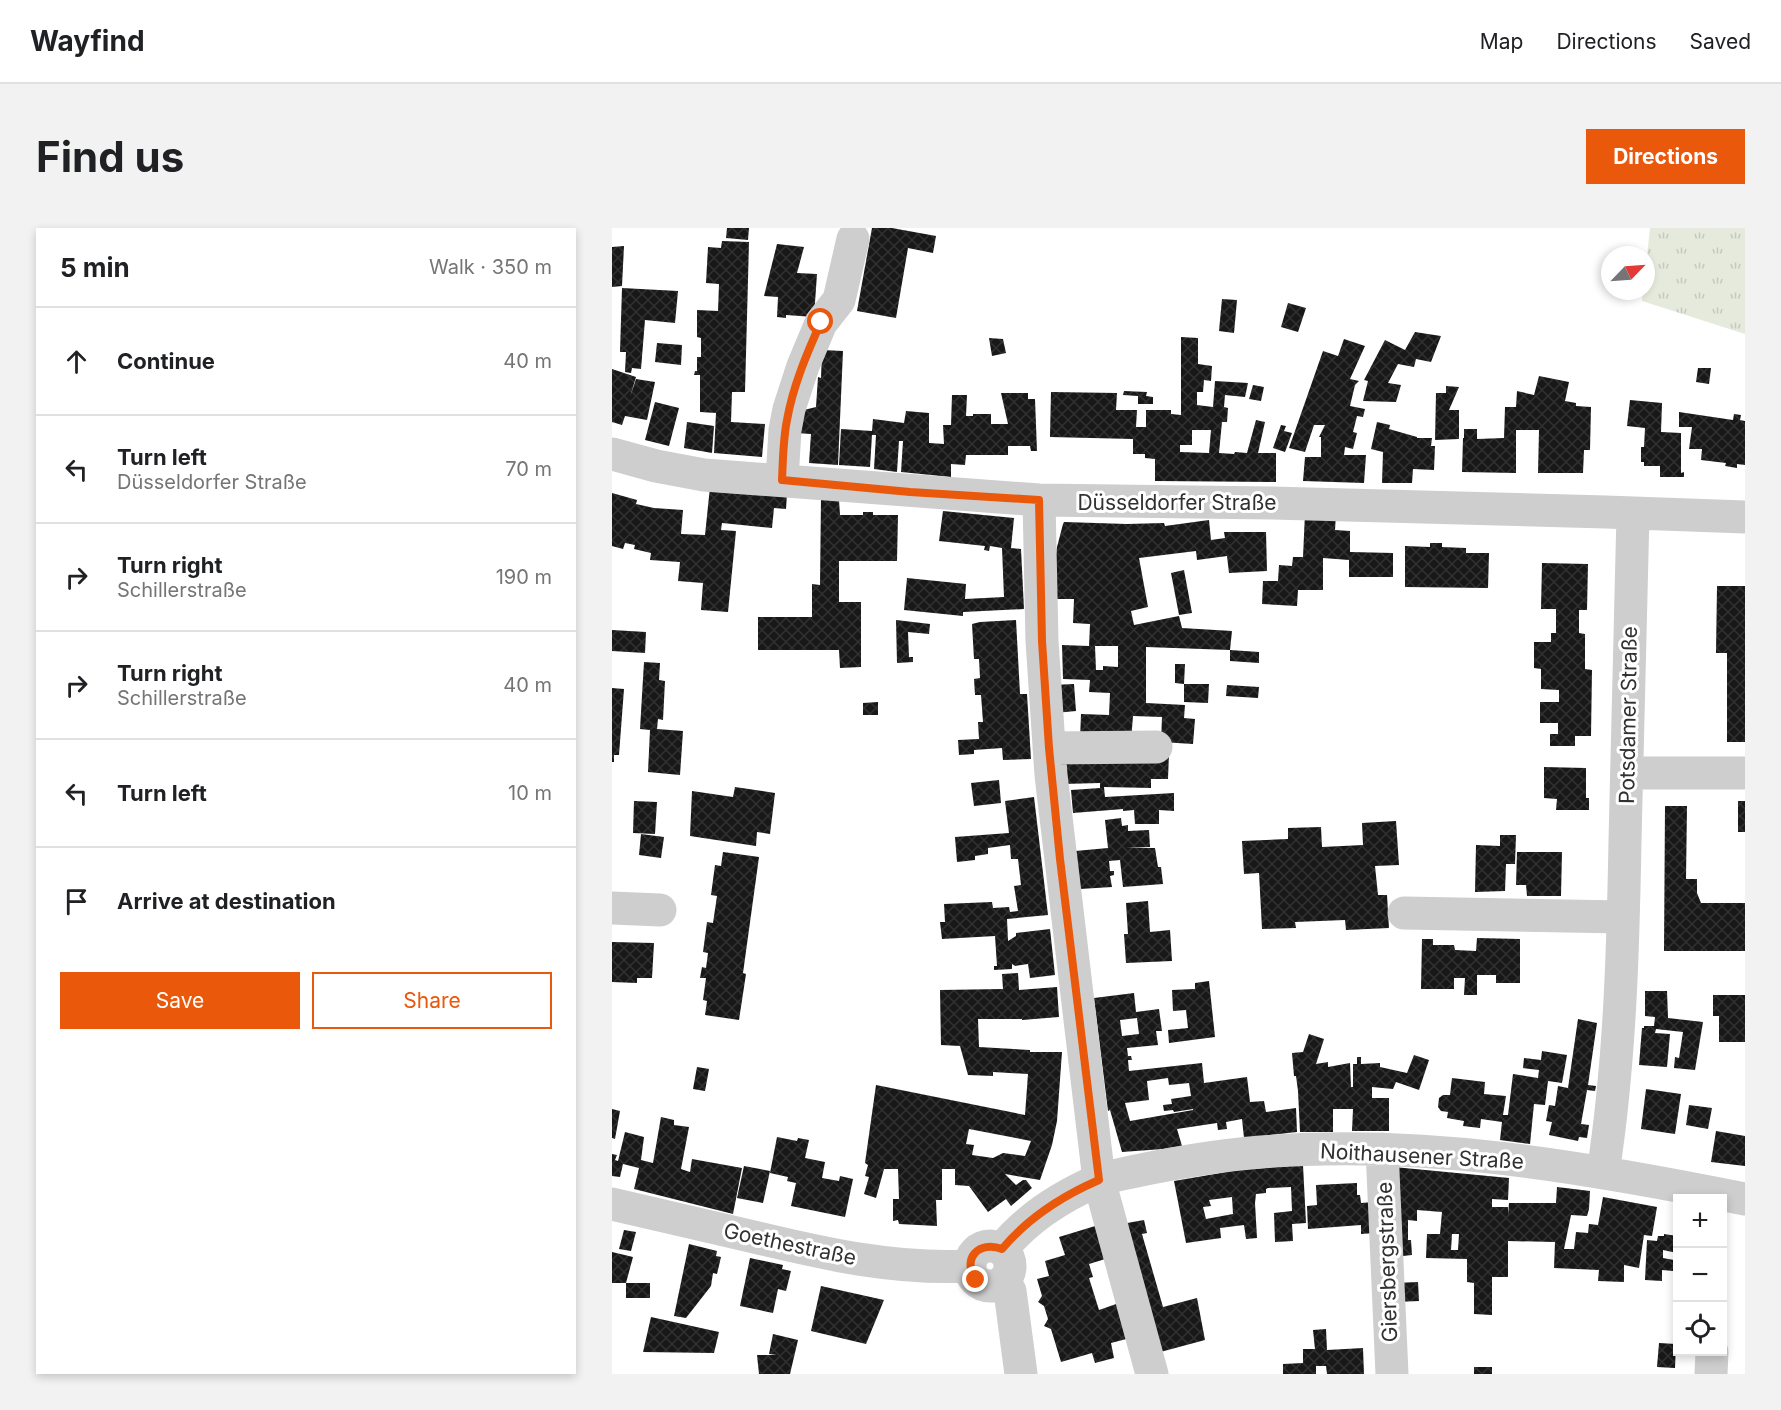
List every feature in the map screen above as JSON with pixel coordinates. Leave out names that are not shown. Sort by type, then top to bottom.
[{"type":"street","points":[[782,480],[785,430],[789,409],[821,322],[839,300],[853,239]]},
{"type":"street","name":"Düsseldorfer Straße","points":[[612,454],[656,466],[704,475],[921,493],[1039,500],[1272,503],[1745,517]]},
{"type":"street","points":[[1039,500],[1042,641],[1049,748],[1060,859],[1099,1180],[1152,1374]]},
{"type":"street","name":"Potsdamer Straße","points":[[1604,1173],[1617,1063],[1633,513]]},
{"type":"street","points":[[1049,748],[1156,747]]},
{"type":"street","points":[[1627,773],[1745,773]]},
{"type":"street","points":[[612,908],[660,910]]},
{"type":"street","points":[[1404,913],[1623,917]]},
{"type":"street","name":"Noithausener Straße","points":[[1002,1249],[1018,1230],[1047,1209],[1075,1191],[1099,1180],[1161,1166],[1242,1154],[1318,1149],[1382,1149],[1492,1157],[1604,1173],[1731,1205]]},
{"type":"street","name":"Giersbergstraße","points":[[1382,1149],[1392,1374]]},
{"type":"street","name":"Goethestraße","points":[[612,1204],[833,1255],[917,1266],[970,1266]]},
{"type":"street","points":[[985,1246],[1002,1249],[1010,1261],[1008,1276],[996,1285],[982,1284],[971,1274],[972,1257],[977,1250],[985,1246]]},
{"type":"street","points":[[1003,1281],[1010,1292],[1021,1374]]},
{"type":"street","points":[[1711,1374],[1712,1356]]},
{"type":"green space","points":[[1650,228],[1745,228],[1745,334],[1642,301],[1655,300],[1655,246],[1648,246]]},
{"type":"building","points":[[727,228],[749,228],[748,240],[726,238]]},
{"type":"building","points":[[872,228],[892,228],[936,236],[933,253],[908,248],[896,318],[857,311]]},
{"type":"building","points":[[722,241],[749,242],[745,392],[732,392],[731,422],[765,424],[762,457],[714,453],[716,413],[700,412],[700,375],[694,375],[697,371],[697,357],[701,357],[701,338],[697,337],[697,310],[718,311],[719,284],[706,283],[708,247],[721,248]]},
{"type":"building","points":[[777,244],[804,247],[797,273],[817,274],[814,317],[786,315],[786,318],[777,317],[778,297],[764,296]]},
{"type":"building","points":[[624,246],[622,286],[612,287],[612,247]]},
{"type":"building","points":[[622,288],[678,291],[675,323],[645,320],[641,369],[632,368],[631,373],[625,372],[626,352],[620,352]]},
{"type":"building","points":[[1222,299],[1237,300],[1234,333],[1219,331]]},
{"type":"building","points":[[1288,303],[1306,308],[1298,332],[1281,327]]},
{"type":"building","points":[[1415,332],[1441,336],[1431,362],[1416,359],[1414,367],[1398,364],[1388,383],[1401,385],[1396,402],[1363,401],[1368,381],[1364,380],[1385,340],[1405,350]]},
{"type":"building","points":[[1181,337],[1198,338],[1198,364],[1212,366],[1211,381],[1204,380],[1203,392],[1197,392],[1197,405],[1213,407],[1215,381],[1248,383],[1245,397],[1225,395],[1224,407],[1228,408],[1227,422],[1222,422],[1219,453],[1247,453],[1256,420],[1265,422],[1258,453],[1276,453],[1276,482],[1155,481],[1155,459],[1145,458],[1145,454],[1133,454],[1133,439],[1050,437],[1051,392],[1117,393],[1116,410],[1137,410],[1136,427],[1146,427],[1146,410],[1171,410],[1171,414],[1181,415]],"holes":[[[1192,430],[1211,430],[1209,453],[1180,452],[1180,445],[1192,445]]]},
{"type":"building","points":[[989,338],[1003,339],[1006,353],[992,356]]},
{"type":"building","points":[[1344,339],[1365,346],[1350,379],[1359,381],[1355,385],[1350,406],[1365,409],[1363,417],[1357,416],[1353,432],[1357,433],[1353,449],[1345,447],[1344,455],[1366,455],[1364,483],[1303,481],[1305,457],[1321,457],[1321,437],[1319,437],[1325,425],[1314,425],[1305,452],[1289,448],[1323,351],[1338,356]]},
{"type":"building","points":[[657,343],[682,345],[681,365],[655,362]]},
{"type":"building","points":[[822,350],[843,351],[838,465],[809,463],[811,434],[795,433],[796,412],[816,407],[818,377],[821,378]]},
{"type":"building","points":[[1698,368],[1711,368],[1709,384],[1696,382]]},
{"type":"building","points":[[612,369],[636,377],[630,397],[636,379],[655,382],[647,420],[625,416],[622,425],[612,422]]},
{"type":"building","points":[[1539,376],[1569,382],[1565,401],[1576,403],[1576,406],[1591,407],[1590,450],[1584,450],[1583,473],[1538,473],[1539,430],[1516,430],[1516,473],[1462,472],[1464,429],[1477,429],[1477,439],[1504,438],[1505,407],[1516,407],[1517,391],[1534,395]]},
{"type":"building","points":[[1253,385],[1264,387],[1261,401],[1249,399]]},
{"type":"building","points":[[1446,386],[1459,387],[1449,410],[1459,410],[1459,439],[1435,440],[1436,393],[1446,393]]},
{"type":"building","points":[[1124,391],[1147,392],[1146,396],[1153,397],[1153,404],[1138,404],[1138,396],[1123,395]]},
{"type":"building","points":[[1001,393],[1028,393],[1028,399],[1035,399],[1037,451],[1031,451],[1030,446],[1008,446],[1008,455],[966,455],[965,465],[951,464],[951,477],[901,472],[903,441],[899,441],[897,472],[874,469],[876,435],[872,435],[870,467],[839,465],[841,429],[872,431],[873,419],[904,423],[906,411],[929,413],[929,443],[944,444],[943,425],[951,425],[952,395],[967,395],[966,416],[991,414],[991,424],[1008,424]]},
{"type":"building","points":[[1630,400],[1662,403],[1661,432],[1681,433],[1681,473],[1684,472],[1684,477],[1660,477],[1660,466],[1644,466],[1644,462],[1641,462],[1645,428],[1627,426]]},
{"type":"building","points":[[655,402],[679,408],[669,446],[645,440]]},
{"type":"building","points":[[1679,412],[1733,420],[1734,414],[1741,415],[1740,420],[1745,421],[1745,465],[1737,464],[1737,468],[1725,466],[1726,463],[1701,460],[1702,449],[1689,449],[1692,427],[1679,427]]},
{"type":"building","points":[[687,422],[714,426],[712,453],[684,448]]},
{"type":"building","points":[[1377,422],[1390,425],[1389,429],[1417,438],[1432,438],[1431,446],[1435,446],[1434,470],[1413,469],[1412,483],[1382,483],[1383,452],[1371,449]]},
{"type":"building","points":[[1281,425],[1286,426],[1284,431],[1292,433],[1285,452],[1273,448]]},
{"type":"building","points":[[710,487],[787,494],[786,509],[774,508],[772,528],[722,523],[721,530],[736,531],[728,612],[701,610],[703,583],[678,581],[680,562],[650,560],[651,553],[634,549],[635,545],[625,543],[623,549],[612,546],[612,493],[637,500],[636,504],[683,510],[681,534],[705,535]]},
{"type":"building","points":[[821,498],[839,500],[840,515],[863,515],[863,512],[873,512],[873,515],[898,515],[897,561],[839,561],[839,602],[861,602],[861,667],[840,668],[839,650],[758,650],[758,617],[812,617],[812,584],[820,585]]},
{"type":"building","points":[[943,511],[1014,518],[1011,548],[1021,549],[1024,609],[963,612],[963,616],[904,610],[907,578],[966,584],[965,599],[1004,597],[1002,548],[990,546],[989,551],[984,550],[985,546],[939,541]]},
{"type":"building","points":[[1305,513],[1336,514],[1335,530],[1350,531],[1350,552],[1393,553],[1393,577],[1349,577],[1349,560],[1323,558],[1323,590],[1298,590],[1297,606],[1262,604],[1263,581],[1278,581],[1279,565],[1292,566],[1293,557],[1303,557]]},
{"type":"building","points":[[1209,520],[1211,540],[1225,538],[1224,532],[1266,532],[1267,571],[1229,573],[1227,556],[1197,560],[1196,551],[1139,558],[1148,607],[1131,611],[1134,625],[1179,616],[1182,628],[1232,631],[1230,650],[1146,647],[1146,703],[1185,705],[1184,718],[1195,719],[1193,744],[1161,742],[1162,717],[1133,716],[1131,741],[1080,740],[1081,714],[1109,715],[1110,693],[1089,692],[1090,680],[1063,679],[1062,645],[1089,646],[1090,624],[1073,623],[1074,599],[1052,599],[1052,579],[1063,524],[1064,522],[1164,523],[1165,526]],"holes":[[[1095,646],[1118,646],[1118,667],[1103,666],[1103,670],[1096,670]]]},
{"type":"building","points":[[1430,543],[1442,543],[1442,547],[1466,548],[1466,553],[1489,553],[1488,588],[1405,587],[1405,546],[1430,547]]},
{"type":"building","points":[[1542,563],[1588,564],[1587,610],[1579,610],[1579,633],[1585,634],[1585,669],[1592,670],[1591,736],[1575,736],[1575,746],[1550,746],[1550,734],[1558,734],[1558,723],[1540,723],[1540,702],[1559,702],[1559,690],[1541,689],[1541,669],[1534,668],[1534,642],[1551,642],[1551,633],[1556,633],[1556,609],[1541,609]]},
{"type":"building","points":[[1184,570],[1192,613],[1179,615],[1171,573]]},
{"type":"building","points":[[1717,586],[1745,586],[1745,742],[1727,742],[1727,653],[1716,653]]},
{"type":"building","points":[[896,620],[930,624],[929,634],[908,632],[909,657],[913,657],[913,662],[897,663]]},
{"type":"building","points":[[1016,620],[1020,694],[1027,694],[1031,759],[1003,760],[1002,748],[974,750],[974,754],[959,755],[958,740],[979,739],[978,722],[983,722],[981,695],[975,695],[974,679],[980,678],[979,659],[974,659],[972,624]]},
{"type":"building","points":[[612,630],[646,632],[645,653],[612,651]]},
{"type":"building","points":[[1230,650],[1259,652],[1259,663],[1230,661]]},
{"type":"building","points":[[644,662],[660,663],[659,680],[665,681],[663,720],[658,719],[657,729],[683,731],[680,775],[648,772],[650,730],[640,729]]},
{"type":"building","points":[[1175,664],[1185,664],[1184,684],[1175,683]]},
{"type":"building","points":[[1074,684],[1076,711],[1055,713],[1053,685]]},
{"type":"building","points":[[1184,684],[1209,684],[1208,703],[1184,702]]},
{"type":"building","points":[[1227,685],[1259,687],[1258,698],[1226,696]]},
{"type":"building","points":[[612,688],[624,689],[619,755],[614,755],[614,762],[612,762]]},
{"type":"building","points":[[878,702],[878,715],[863,715],[863,703]]},
{"type":"building","points":[[1169,754],[1168,779],[1151,779],[1151,788],[1104,787],[1105,797],[1174,793],[1174,811],[1159,810],[1159,824],[1135,824],[1134,810],[1073,813],[1071,790],[1100,788],[1100,783],[1063,784],[1060,758]]},
{"type":"building","points":[[1544,767],[1586,768],[1586,798],[1589,798],[1589,810],[1556,810],[1557,799],[1544,798]]},
{"type":"building","points":[[999,780],[1001,803],[974,806],[971,783]]},
{"type":"building","points":[[735,787],[775,793],[770,834],[757,832],[756,846],[690,836],[692,791],[733,797]]},
{"type":"building","points":[[1034,797],[1048,915],[1007,919],[1008,941],[1016,936],[1016,933],[1050,929],[1055,975],[1030,978],[1028,964],[1015,966],[1012,964],[1012,969],[994,970],[994,966],[997,966],[995,936],[942,939],[940,922],[945,922],[944,904],[992,902],[993,908],[1009,907],[1010,912],[1018,911],[1014,886],[1021,885],[1018,859],[1011,859],[1010,845],[988,848],[988,854],[975,856],[975,860],[957,862],[955,837],[1009,833],[1005,801]]},
{"type":"building","points":[[634,801],[657,802],[655,834],[633,833]]},
{"type":"building","points":[[1738,801],[1745,801],[1745,832],[1738,832]]},
{"type":"building","points":[[1665,806],[1687,806],[1686,879],[1697,879],[1697,893],[1701,903],[1745,903],[1745,951],[1664,951]]},
{"type":"building","points":[[1121,818],[1122,826],[1128,825],[1128,831],[1149,830],[1150,847],[1126,848],[1155,848],[1163,884],[1123,887],[1120,860],[1109,861],[1110,871],[1114,871],[1114,875],[1110,876],[1112,887],[1080,889],[1075,851],[1108,848],[1105,820]]},
{"type":"building","points":[[1396,821],[1399,865],[1375,866],[1378,895],[1387,895],[1389,928],[1346,930],[1345,920],[1295,922],[1296,928],[1262,929],[1259,873],[1244,874],[1242,841],[1288,839],[1288,828],[1321,827],[1322,847],[1363,845],[1362,823]]},
{"type":"building","points":[[641,834],[664,837],[661,858],[639,855]]},
{"type":"building","points":[[1500,835],[1516,835],[1515,864],[1506,864],[1505,891],[1475,892],[1476,845],[1500,846]]},
{"type":"building","points":[[723,852],[759,857],[739,1020],[705,1015],[707,1001],[703,1000],[706,978],[700,978],[702,967],[706,968],[708,953],[703,952],[707,922],[713,923],[717,896],[711,895],[715,865],[721,866]]},
{"type":"building","points":[[1517,852],[1562,852],[1561,896],[1527,896],[1526,885],[1516,885]]},
{"type":"building","points":[[1148,901],[1150,932],[1170,930],[1172,961],[1126,963],[1124,934],[1128,934],[1126,903]]},
{"type":"building","points":[[1477,938],[1520,939],[1520,983],[1496,983],[1496,975],[1477,975],[1477,995],[1464,995],[1465,978],[1454,978],[1454,989],[1421,989],[1422,939],[1433,939],[1433,945],[1454,945],[1455,950],[1476,951]]},
{"type":"building","points":[[612,942],[654,943],[652,978],[637,978],[637,983],[612,982]]},
{"type":"building","points":[[1018,973],[1019,990],[1057,987],[1059,1017],[1022,1020],[978,1019],[979,1047],[1030,1050],[1030,1052],[1062,1052],[1057,1121],[1052,1145],[1040,1180],[1005,1174],[1016,1185],[1026,1180],[1032,1188],[1011,1206],[1006,1199],[988,1212],[969,1186],[955,1185],[955,1169],[942,1169],[942,1200],[936,1200],[937,1226],[899,1224],[898,1220],[893,1221],[893,1199],[899,1199],[898,1169],[884,1169],[876,1198],[864,1194],[869,1177],[865,1176],[868,1165],[865,1163],[876,1085],[1025,1115],[1028,1074],[993,1072],[993,1076],[968,1075],[960,1046],[941,1045],[940,990],[1003,989],[1002,974]],"holes":[[[969,1129],[1031,1141],[1025,1156],[1003,1153],[993,1158],[972,1155],[974,1145],[966,1144]]]},
{"type":"building","points":[[1209,981],[1215,1037],[1169,1043],[1168,1030],[1188,1028],[1186,1010],[1173,1011],[1172,990],[1195,989],[1195,983]]},
{"type":"building","points":[[1645,991],[1667,991],[1668,1018],[1703,1022],[1695,1070],[1674,1068],[1675,1057],[1679,1058],[1683,1032],[1656,1029],[1655,1033],[1670,1034],[1667,1067],[1639,1065],[1642,1028],[1654,1026],[1655,1017],[1645,1016]]},
{"type":"building","points":[[1134,993],[1136,1012],[1159,1009],[1162,1031],[1156,1031],[1158,1045],[1127,1048],[1128,1056],[1131,1056],[1132,1060],[1128,1060],[1129,1071],[1202,1063],[1204,1083],[1247,1077],[1250,1102],[1264,1101],[1266,1112],[1296,1108],[1297,1132],[1244,1138],[1242,1119],[1226,1122],[1227,1129],[1218,1130],[1217,1123],[1177,1129],[1182,1146],[1122,1152],[1110,1110],[1108,1111],[1094,998]],"holes":[[[1137,1018],[1139,1034],[1122,1036],[1120,1020]],[[1168,1078],[1169,1085],[1189,1083],[1191,1096],[1171,1099],[1172,1104],[1163,1105],[1164,1111],[1193,1110],[1130,1121],[1125,1103],[1149,1100],[1147,1081]]]},
{"type":"building","points":[[1713,995],[1745,995],[1745,1042],[1719,1042],[1719,1016],[1713,1016]]},
{"type":"building","points":[[1578,1019],[1597,1023],[1588,1085],[1596,1086],[1595,1091],[1587,1090],[1581,1124],[1589,1125],[1587,1138],[1579,1137],[1578,1141],[1549,1135],[1552,1122],[1546,1121],[1549,1105],[1555,1106],[1558,1086],[1568,1088]]},
{"type":"building","points":[[1309,1034],[1324,1039],[1316,1064],[1328,1062],[1328,1067],[1350,1063],[1351,1087],[1353,1087],[1353,1064],[1357,1064],[1357,1057],[1361,1057],[1361,1064],[1380,1063],[1380,1067],[1407,1073],[1414,1055],[1429,1060],[1419,1090],[1396,1082],[1393,1089],[1372,1087],[1372,1098],[1389,1098],[1389,1131],[1352,1131],[1353,1109],[1333,1109],[1333,1132],[1300,1132],[1298,1091],[1292,1053],[1303,1052]]},
{"type":"building","points":[[1542,1051],[1567,1055],[1562,1083],[1548,1081],[1545,1105],[1534,1104],[1530,1144],[1500,1140],[1502,1122],[1481,1119],[1480,1128],[1463,1126],[1464,1121],[1447,1118],[1448,1112],[1441,1111],[1438,1107],[1439,1098],[1443,1095],[1450,1095],[1452,1078],[1485,1082],[1484,1094],[1506,1096],[1503,1115],[1508,1115],[1513,1074],[1538,1078],[1539,1070],[1523,1068],[1524,1058],[1541,1060]]},
{"type":"building","points":[[697,1067],[709,1069],[705,1091],[693,1089]]},
{"type":"building","points":[[1646,1089],[1681,1094],[1675,1134],[1641,1129]]},
{"type":"building","points":[[1689,1105],[1712,1108],[1708,1129],[1686,1125]]},
{"type":"building","points":[[612,1109],[620,1111],[615,1139],[612,1138]]},
{"type":"building","points":[[661,1117],[674,1120],[674,1125],[689,1127],[681,1169],[690,1172],[692,1159],[742,1168],[733,1214],[634,1189],[639,1168],[623,1164],[620,1177],[612,1176],[612,1154],[617,1155],[615,1160],[618,1161],[625,1132],[644,1137],[641,1160],[653,1163]]},
{"type":"building","points":[[1716,1131],[1745,1136],[1745,1166],[1711,1162]]},
{"type":"building","points":[[777,1137],[797,1141],[798,1138],[809,1140],[805,1158],[825,1162],[822,1178],[839,1181],[840,1176],[853,1179],[845,1217],[791,1206],[796,1183],[787,1181],[788,1177],[770,1173]]},
{"type":"building","points":[[1303,1165],[1306,1223],[1292,1224],[1293,1241],[1275,1242],[1274,1213],[1292,1211],[1291,1187],[1268,1188],[1266,1193],[1256,1194],[1257,1238],[1246,1239],[1244,1225],[1220,1228],[1221,1238],[1186,1243],[1174,1181],[1238,1170]],"holes":[[[1232,1197],[1233,1214],[1206,1219],[1203,1207],[1211,1206],[1209,1200]]]},
{"type":"building","points":[[744,1166],[770,1171],[763,1203],[737,1198]]},
{"type":"building","points":[[1394,1167],[1509,1178],[1508,1200],[1492,1199],[1492,1207],[1508,1207],[1508,1215],[1509,1203],[1556,1203],[1557,1187],[1590,1191],[1587,1216],[1571,1215],[1564,1249],[1574,1249],[1576,1232],[1588,1233],[1589,1224],[1598,1225],[1603,1197],[1657,1207],[1652,1236],[1644,1235],[1639,1268],[1624,1265],[1624,1282],[1598,1281],[1599,1270],[1554,1268],[1555,1242],[1508,1241],[1508,1277],[1492,1277],[1492,1315],[1474,1314],[1474,1283],[1467,1282],[1467,1259],[1426,1258],[1427,1234],[1440,1234],[1442,1212],[1417,1210],[1417,1221],[1408,1220],[1408,1240],[1411,1240],[1412,1255],[1394,1257]],"holes":[[[1452,1234],[1459,1234],[1458,1250],[1451,1250]]]},
{"type":"building","points":[[1357,1183],[1357,1195],[1360,1195],[1361,1203],[1373,1202],[1375,1233],[1361,1234],[1361,1225],[1308,1229],[1307,1206],[1317,1205],[1316,1185]]},
{"type":"building","points":[[1144,1220],[1147,1233],[1142,1234],[1163,1307],[1197,1298],[1205,1340],[1153,1354],[1116,1225]]},
{"type":"building","points":[[1105,1223],[1115,1256],[1089,1264],[1093,1277],[1089,1278],[1099,1310],[1119,1303],[1138,1336],[1111,1343],[1114,1358],[1095,1363],[1092,1353],[1061,1362],[1051,1329],[1044,1326],[1048,1319],[1044,1306],[1038,1302],[1042,1296],[1037,1279],[1049,1276],[1045,1261],[1065,1255],[1059,1237]]},
{"type":"building","points":[[624,1230],[636,1232],[631,1251],[619,1249]]},
{"type":"building","points":[[1664,1234],[1673,1235],[1673,1252],[1663,1250],[1663,1258],[1673,1260],[1673,1271],[1662,1270],[1662,1281],[1645,1280],[1647,1240],[1657,1241],[1658,1236],[1664,1236]]},
{"type":"building","points":[[689,1244],[717,1251],[716,1256],[721,1257],[717,1274],[713,1273],[711,1286],[686,1318],[674,1316]]},
{"type":"building","points":[[612,1252],[633,1257],[626,1283],[612,1283]]},
{"type":"building","points":[[750,1258],[783,1265],[782,1269],[791,1271],[786,1291],[778,1289],[773,1313],[740,1306]]},
{"type":"building","points":[[1418,1282],[1419,1301],[1396,1302],[1395,1283]]},
{"type":"building","points":[[626,1283],[650,1283],[650,1298],[626,1298]]},
{"type":"building","points":[[821,1286],[884,1300],[866,1344],[811,1331]]},
{"type":"building","points":[[651,1317],[719,1332],[714,1353],[643,1352]]},
{"type":"building","points":[[1326,1329],[1327,1350],[1363,1348],[1364,1374],[1327,1374],[1326,1366],[1316,1366],[1316,1374],[1283,1374],[1283,1364],[1303,1363],[1303,1349],[1315,1349],[1313,1330]]},
{"type":"building","points":[[773,1334],[798,1340],[790,1374],[759,1374],[757,1355],[777,1355],[769,1354]]},
{"type":"building","points":[[1659,1343],[1673,1344],[1675,1368],[1657,1367]]},
{"type":"building","points":[[1474,1367],[1492,1367],[1492,1374],[1474,1374]]},
{"type":"route","points":[[821,322],[789,409],[785,430],[782,480],[910,492],[1039,500],[1040,603],[1049,748],[1060,859],[1099,1180],[1053,1204],[1018,1230],[1002,1249],[985,1246],[977,1250],[970,1266],[971,1274],[976,1280]]}]
